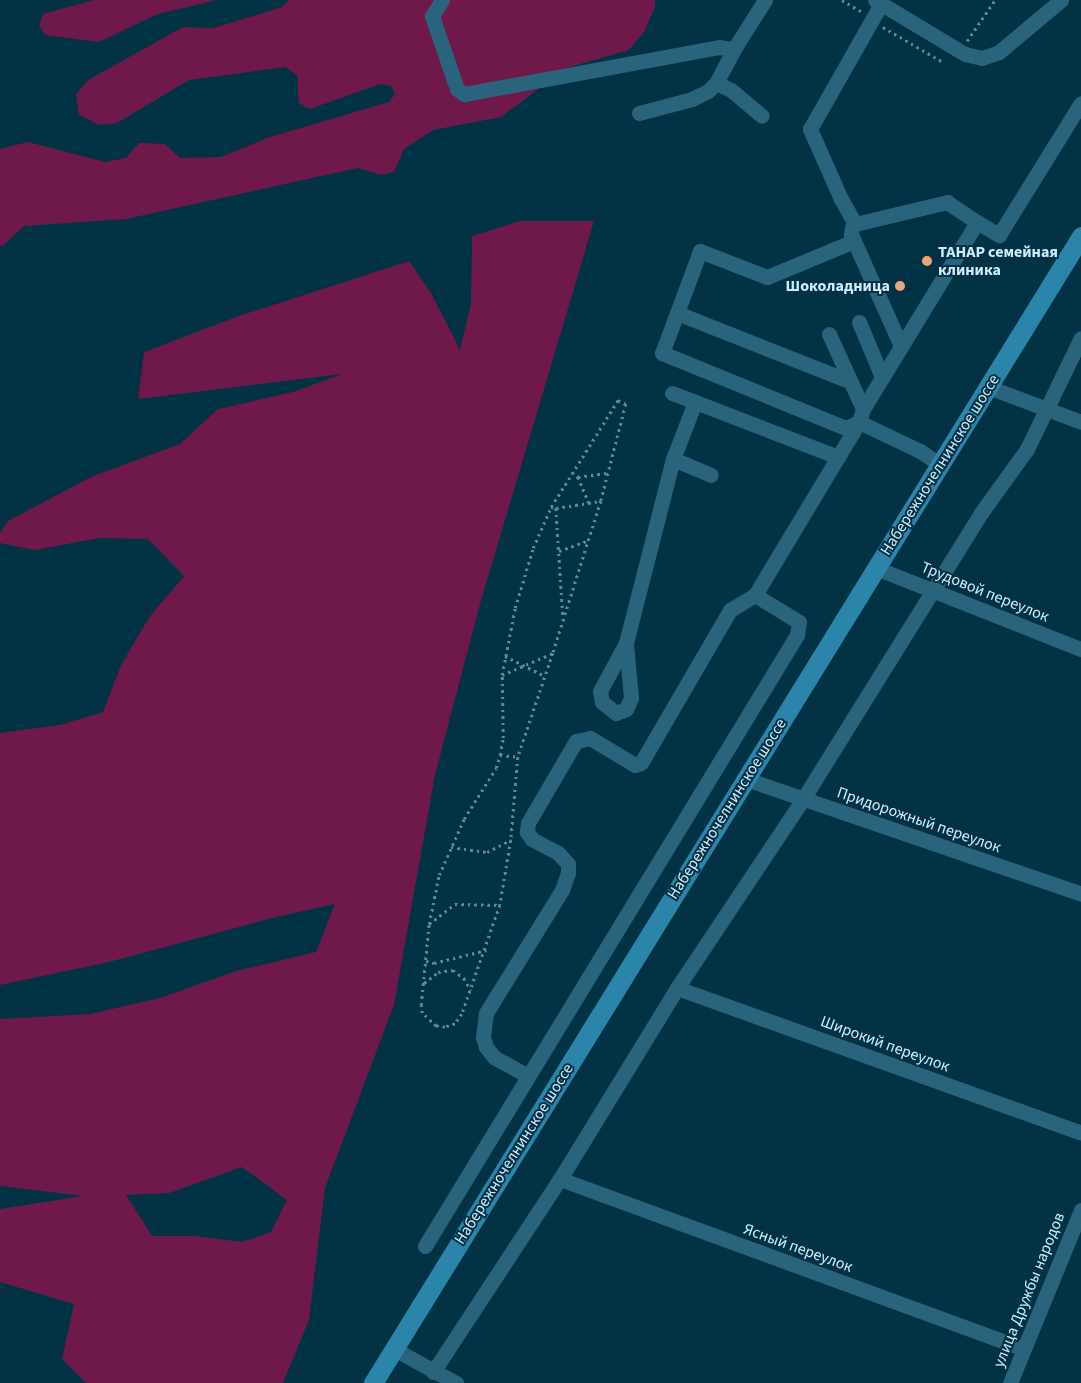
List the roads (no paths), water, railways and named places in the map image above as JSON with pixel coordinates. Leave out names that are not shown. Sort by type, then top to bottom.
[{"type":"main road","name":"Набережночелнинское шоссе","points":[[373,1383],[1081,236]]},
{"type":"street","points":[[442,0],[432,16],[457,89],[464,94],[719,47],[734,49]]},
{"type":"street","points":[[639,113],[692,99],[708,91],[716,84],[734,49],[765,0]]},
{"type":"street","points":[[855,224],[841,199],[810,129],[872,19],[878,2],[965,54],[982,58],[999,52],[1061,0]]},
{"type":"street","points":[[716,84],[731,90],[762,116]]},
{"type":"street","points":[[855,224],[947,202],[999,235],[1081,103]]},
{"type":"street","points":[[528,1076],[494,1057],[486,1047],[483,1036],[486,1013],[562,890],[568,873],[568,864],[558,854],[532,839],[528,832],[528,823],[576,741],[590,738],[635,765],[641,763],[730,610],[755,595],[838,457],[882,377],[977,222]]},
{"type":"street","points":[[855,224],[851,234],[901,346]]},
{"type":"street","points":[[854,241],[767,277],[700,252],[662,353],[846,428],[861,416]]},
{"type":"street","points":[[677,313],[851,382]]},
{"type":"street","points":[[860,322],[882,377]]},
{"type":"street","points":[[829,334],[851,382],[861,416],[939,464]]},
{"type":"street","points":[[433,1372],[560,1179],[678,988],[803,799],[981,513],[1027,449],[1048,410],[1081,338]]},
{"type":"street","points":[[988,387],[1081,422]]},
{"type":"street","points":[[672,393],[838,457]]},
{"type":"street","points":[[626,643],[673,459],[694,402]]},
{"type":"street","points":[[673,459],[711,475]]},
{"type":"street","name":"Трудовой переулок","points":[[876,568],[1081,649]]},
{"type":"street","points":[[425,1246],[797,635],[799,622],[755,595]]},
{"type":"street","name":"Придорожный переулок","points":[[746,778],[1081,894]]},
{"type":"street","name":"Широкий переулок","points":[[678,988],[1081,1133]]},
{"type":"street","name":"Ясный переулок","points":[[560,1179],[1024,1349]]},
{"type":"street","name":"улица Дружбы народов","points":[[1010,1383],[1081,1210]]},
{"type":"street","points":[[394,1349],[456,1383]]},
{"type":"place","name":"ТАНАР семейная клиника","points":[[927,261]]},
{"type":"place","name":"Шоколадница","points":[[900,286]]}]
